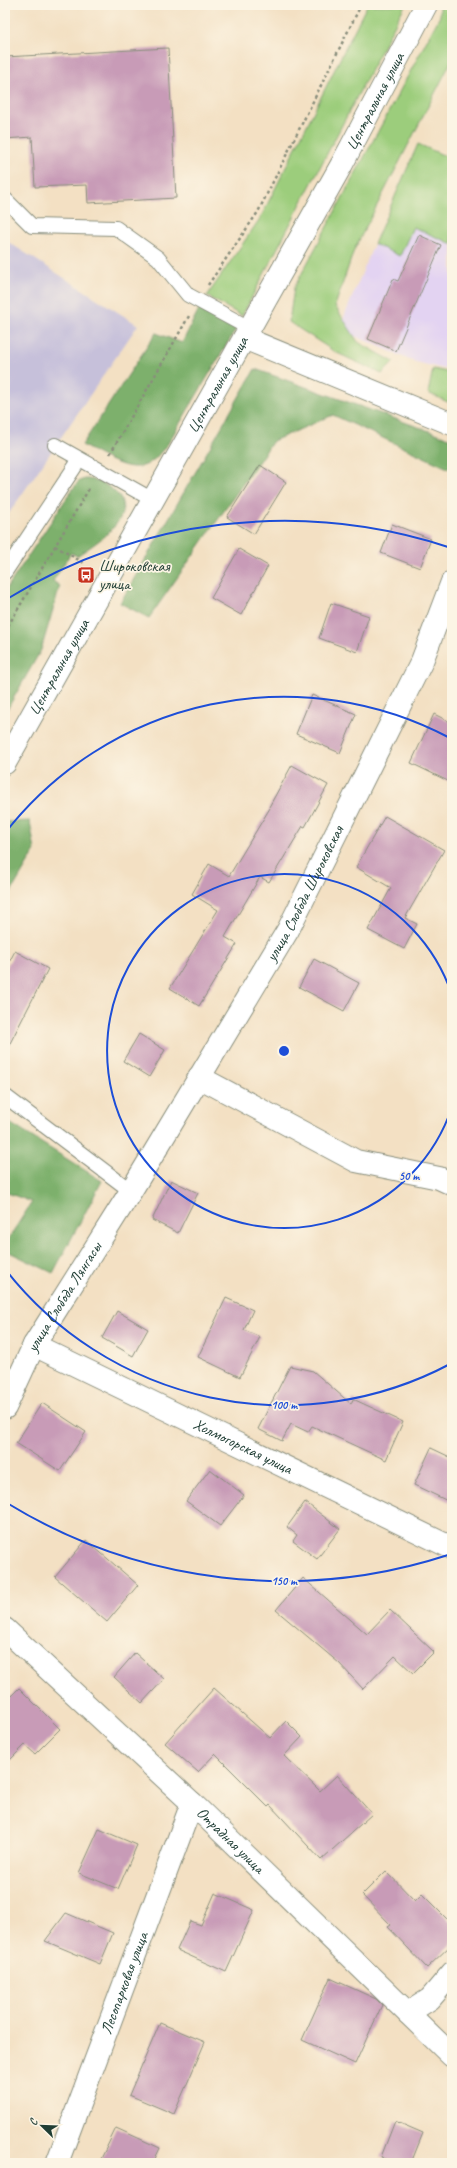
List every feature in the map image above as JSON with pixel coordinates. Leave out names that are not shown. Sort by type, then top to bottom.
[{"type":"street","name":"Центральная улица","points":[[5,763],[342,164],[426,5]]},
{"type":"street","points":[[247,333],[452,424]]},
{"type":"street","name":"улица Слобода Широковская","points":[[131,1191],[288,930],[422,661],[452,582]]},
{"type":"street","points":[[200,1078],[356,1161],[439,1178],[452,1184]]},
{"type":"street","name":"улица Слобода Лянгасы","points":[[5,1408],[34,1345],[131,1191]]},
{"type":"street","name":"Холмогорская улица","points":[[34,1345],[452,1548]]},
{"type":"street","name":"Отрадная улица","points":[[5,1629],[192,1803],[452,2056]]},
{"type":"street","name":"Лесопарковая улица","points":[[57,2163],[192,1803]]},
{"type":"street","points":[[408,2013],[430,1999],[452,1973]]},
{"type":"lane","points":[[5,199],[32,226],[116,228],[158,258],[188,295],[198,300],[247,333]]},
{"type":"lane","points":[[55,446],[153,500]]},
{"type":"lane","points":[[5,572],[80,459]]},
{"type":"lane","points":[[5,1096],[131,1191]]},
{"type":"path","points":[[107,458],[198,300],[258,212],[361,5]]},
{"type":"path","points":[[5,631],[90,486]]},
{"type":"path","points":[[55,546],[84,563]]},
{"type":"shaded area","points":[[413,227],[452,244],[452,351],[444,369],[412,361],[339,329],[374,244],[400,255]]},
{"type":"shaded area","points":[[5,240],[138,325],[5,519]]},
{"type":"green space","points":[[367,5],[405,5],[242,316],[207,296],[261,217]]},
{"type":"green space","points":[[440,5],[452,5],[452,60],[354,250],[335,306],[358,342],[394,362],[382,374],[335,352],[289,322],[294,288],[440,16]]},
{"type":"green space","points":[[418,144],[452,159],[452,244],[413,227],[400,256],[374,244]]},
{"type":"green space","points":[[199,309],[236,329],[162,451],[147,465],[136,467],[111,461],[82,445],[156,333],[182,343]]},
{"type":"green space","points":[[255,369],[452,439],[452,470],[333,415],[273,441],[149,618],[120,603]]},
{"type":"green space","points":[[433,369],[452,373],[452,404],[428,393]]},
{"type":"green space","points":[[85,479],[100,482],[113,490],[121,499],[123,509],[120,518],[113,528],[95,544],[77,556],[71,553],[53,581],[60,586],[41,650],[5,713],[5,591],[72,490],[79,481]]},
{"type":"green space","points":[[30,821],[35,851],[5,902],[5,822]]},
{"type":"green space","points":[[5,1120],[102,1181],[53,1273],[5,1250],[5,1244],[32,1202],[5,1192]]},
{"type":"building","points":[[168,48],[176,198],[88,203],[87,185],[35,187],[32,137],[5,139],[5,57]]},
{"type":"building","points":[[419,235],[441,245],[396,351],[368,339],[393,279],[398,281]]},
{"type":"building","points":[[260,465],[286,482],[254,534],[227,517]]},
{"type":"building","points":[[392,524],[431,539],[420,568],[381,553]]},
{"type":"building","points":[[239,549],[268,566],[241,615],[211,598]]},
{"type":"building","points":[[331,603],[369,616],[357,652],[319,638]]},
{"type":"building","points":[[312,695],[356,714],[340,753],[296,734]]},
{"type":"building","points":[[434,714],[452,723],[452,783],[411,763]]},
{"type":"building","points":[[292,765],[328,785],[305,827],[303,826],[269,882],[260,877],[225,937],[237,944],[199,1006],[170,988],[218,910],[192,894],[209,864],[229,876],[270,808],[269,807]]},
{"type":"building","points":[[385,816],[444,850],[405,918],[417,924],[404,949],[368,930],[391,888],[356,867]]},
{"type":"building","points":[[15,951],[48,969],[5,1053],[5,970]]},
{"type":"building","points":[[314,959],[359,983],[344,1011],[299,987]]},
{"type":"building","points":[[139,1034],[165,1050],[149,1077],[123,1061]]},
{"type":"building","points":[[171,1180],[198,1193],[178,1233],[152,1220]]},
{"type":"building","points":[[226,1298],[253,1310],[244,1330],[260,1337],[240,1377],[198,1357]]},
{"type":"building","points":[[117,1311],[148,1329],[133,1356],[102,1338]]},
{"type":"building","points":[[290,1366],[313,1371],[351,1404],[353,1399],[403,1422],[386,1460],[312,1426],[308,1432],[291,1424],[282,1441],[258,1429]]},
{"type":"building","points":[[42,1403],[86,1432],[60,1471],[16,1443]]},
{"type":"building","points":[[431,1448],[452,1458],[452,1503],[414,1485]]},
{"type":"building","points":[[210,1469],[244,1495],[220,1526],[186,1501]]},
{"type":"building","points":[[305,1502],[340,1529],[317,1559],[293,1541],[297,1535],[287,1527]]},
{"type":"building","points":[[86,1540],[138,1585],[107,1622],[55,1577]]},
{"type":"building","points":[[303,1578],[367,1634],[390,1610],[434,1652],[413,1673],[395,1656],[363,1689],[339,1663],[276,1610]]},
{"type":"building","points":[[135,1653],[164,1679],[142,1703],[114,1677]]},
{"type":"building","points":[[19,1688],[60,1729],[35,1754],[25,1745],[5,1765],[5,1702]]},
{"type":"building","points":[[214,1688],[270,1738],[286,1721],[302,1737],[284,1756],[320,1791],[337,1775],[372,1814],[321,1860],[270,1805],[268,1807],[215,1754],[198,1772],[165,1743]]},
{"type":"building","points":[[99,1829],[137,1845],[118,1889],[79,1873]]},
{"type":"building","points":[[386,1871],[415,1901],[422,1894],[452,1924],[452,1944],[427,1968],[388,1927],[391,1925],[362,1895]]},
{"type":"building","points":[[215,1893],[254,1910],[226,1972],[177,1950],[190,1921],[201,1925]]},
{"type":"building","points":[[66,1913],[113,1933],[100,1964],[45,1941]]},
{"type":"building","points":[[330,1978],[376,1999],[382,2005],[355,2064],[302,2040]]},
{"type":"building","points":[[160,2023],[205,2042],[174,2114],[129,2095]]},
{"type":"building","points":[[395,2121],[423,2133],[411,2163],[396,2163],[381,2157]]},
{"type":"building","points":[[116,2128],[160,2148],[153,2163],[99,2163]]},
{"type":"place","name":"Широковская улица","points":[[86,575]]}]
